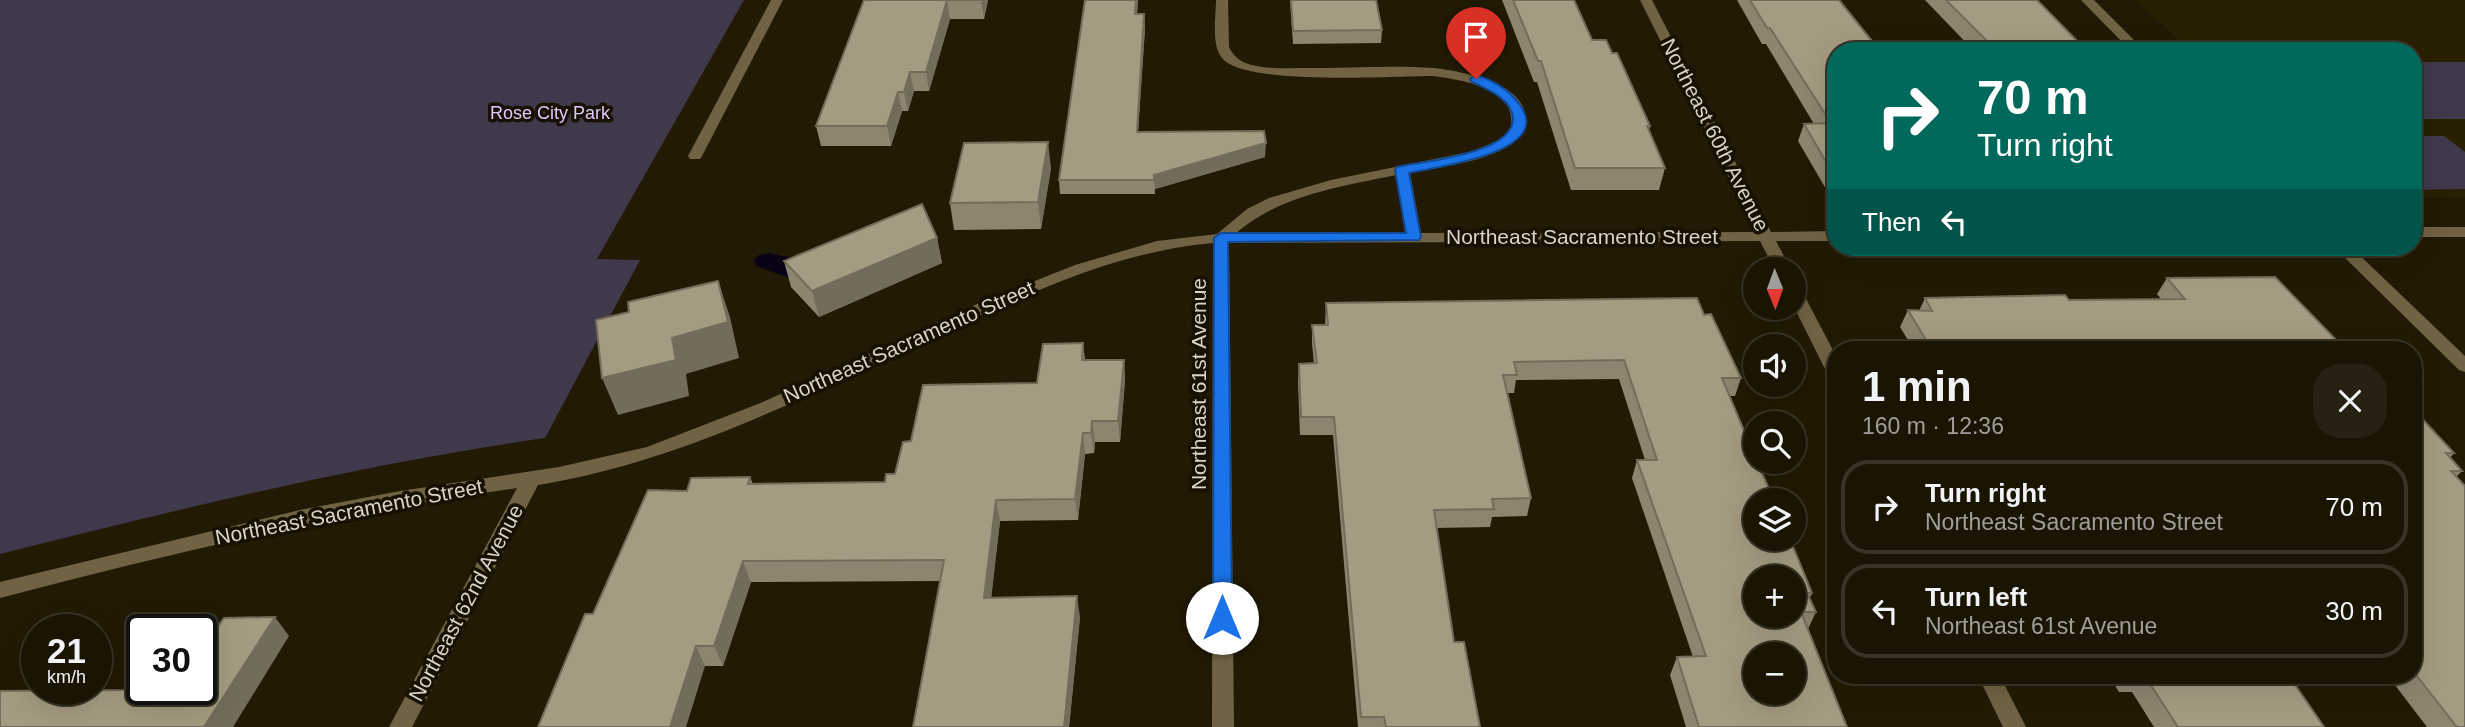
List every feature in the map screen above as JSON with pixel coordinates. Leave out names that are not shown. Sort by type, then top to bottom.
[{"type":"street","points":[[695,156],[777,0]]},
{"type":"street","points":[[1221,238],[1272,202],[1479,154],[1508,141],[1519,130],[1520,115],[1512,102],[1495,88],[1476,79],[1455,75],[1433,72],[1278,72],[1240,66],[1227,56],[1223,47],[1222,0]]},
{"type":"street","name":"Northeast 60th Avenue","points":[[1646,0],[1776,257]]},
{"type":"street","points":[[2087,0],[2131,42]]},
{"type":"street","points":[[1402,170],[1414,237]]},
{"type":"street","points":[[2422,232],[2465,232]]},
{"type":"street","name":"Northeast Sacramento Street","points":[[0,590],[116,559],[292,520],[401,498],[597,468],[713,430],[1023,290],[1096,263],[1159,245],[1221,238],[1827,236]]},
{"type":"street","name":"Northeast 61st Avenue","points":[[1221,238],[1223,727]]},
{"type":"street","points":[[2351,256],[2465,366]]},
{"type":"street","points":[[1806,314],[1827,355]]},
{"type":"street","name":"Northeast 62nd Avenue","points":[[400,727],[531,480]]},
{"type":"street","points":[[1993,684],[2015,727]]},
{"type":"shaded area","points":[[2136,0],[2465,0],[2465,198],[2422,198],[2422,42],[2180,42]]},
{"type":"shaded area","points":[[769,253],[801,260],[792,279],[756,266],[754,260],[759,255]]},
{"type":"green space","name":"Rose City Park","points":[[0,0],[744,0],[597,259],[640,260],[545,438],[339,474],[0,554]]},
{"type":"green space","points":[[2422,62],[2465,62],[2465,119],[2422,119]]},
{"type":"green space","points":[[2422,136],[2444,136],[2465,152],[2465,189],[2422,190]]},
{"type":"building","points":[[864,0],[947,0],[926,72],[910,72],[904,92],[898,92],[887,126],[816,126]]},
{"type":"building","points":[[1085,0],[1136,0],[1135,14],[1144,14],[1137,132],[1264,131],[1266,143],[1154,175],[1154,180],[1059,180]]},
{"type":"building","points":[[1291,0],[1376,0],[1382,30],[1293,31]]},
{"type":"building","points":[[1513,0],[1574,0],[1592,40],[1606,40],[1612,53],[1617,53],[1650,126],[1647,126],[1665,168],[1575,168],[1541,61],[1538,61]]},
{"type":"building","points":[[1750,0],[1839,0],[1873,42],[1827,42],[1827,117],[1770,28],[1767,28]]},
{"type":"building","points":[[1946,0],[2037,0],[2078,42],[1988,42]]},
{"type":"building","points":[[1827,123],[1827,163],[1804,124]]},
{"type":"building","points":[[1048,142],[1038,202],[950,203],[964,143]]},
{"type":"building","points":[[922,204],[937,238],[812,291],[784,261]]},
{"type":"building","points":[[2275,277],[2337,341],[1927,341],[1908,310],[1932,311],[1925,298],[2065,295],[2069,300],[2185,299],[2167,278]]},
{"type":"building","points":[[718,281],[728,322],[672,338],[676,360],[602,378],[596,320],[629,312],[628,302]]},
{"type":"building","points":[[1697,298],[1704,315],[1711,314],[1741,378],[1722,378],[1743,428],[1743,474],[1762,474],[1769,488],[1743,488],[1743,551],[1795,551],[1801,565],[1743,565],[1743,628],[1806,628],[1806,624],[1827,677],[1827,684],[1830,684],[1847,727],[1699,727],[1677,657],[1706,656],[1637,460],[1657,460],[1624,360],[1514,362],[1517,375],[1503,375],[1531,498],[1492,499],[1494,509],[1434,510],[1454,642],[1464,642],[1480,727],[1386,727],[1384,717],[1361,717],[1334,417],[1301,417],[1299,364],[1317,363],[1312,325],[1328,325],[1326,303]]},
{"type":"building","points":[[1083,343],[1082,360],[1124,360],[1118,421],[1092,421],[1091,433],[1083,433],[1075,499],[996,500],[984,598],[1077,596],[1064,727],[913,727],[944,560],[743,561],[714,646],[696,646],[670,727],[538,727],[585,614],[593,614],[648,490],[687,491],[691,478],[750,477],[748,484],[885,482],[886,474],[895,474],[903,442],[911,441],[923,385],[1037,383],[1043,344]]},
{"type":"building","points":[[2422,419],[2454,453],[2446,453],[2462,471],[2451,471],[2465,486],[2465,727],[2457,727],[2422,682]]},
{"type":"building","points":[[1806,578],[1812,593],[1807,593],[1816,612],[1806,612]]},
{"type":"building","points":[[275,617],[204,727],[0,727],[0,691],[21,691],[21,705],[112,705],[112,690],[126,690],[126,705],[217,705],[217,628],[224,618]]},
{"type":"building","points":[[2150,684],[2294,684],[2324,727],[2178,727]]},
{"type":"route","points":[[1222,618],[1221,238],[1414,237],[1402,170],[1479,154],[1508,141],[1519,130],[1520,115],[1512,102],[1495,88],[1476,79]]}]
